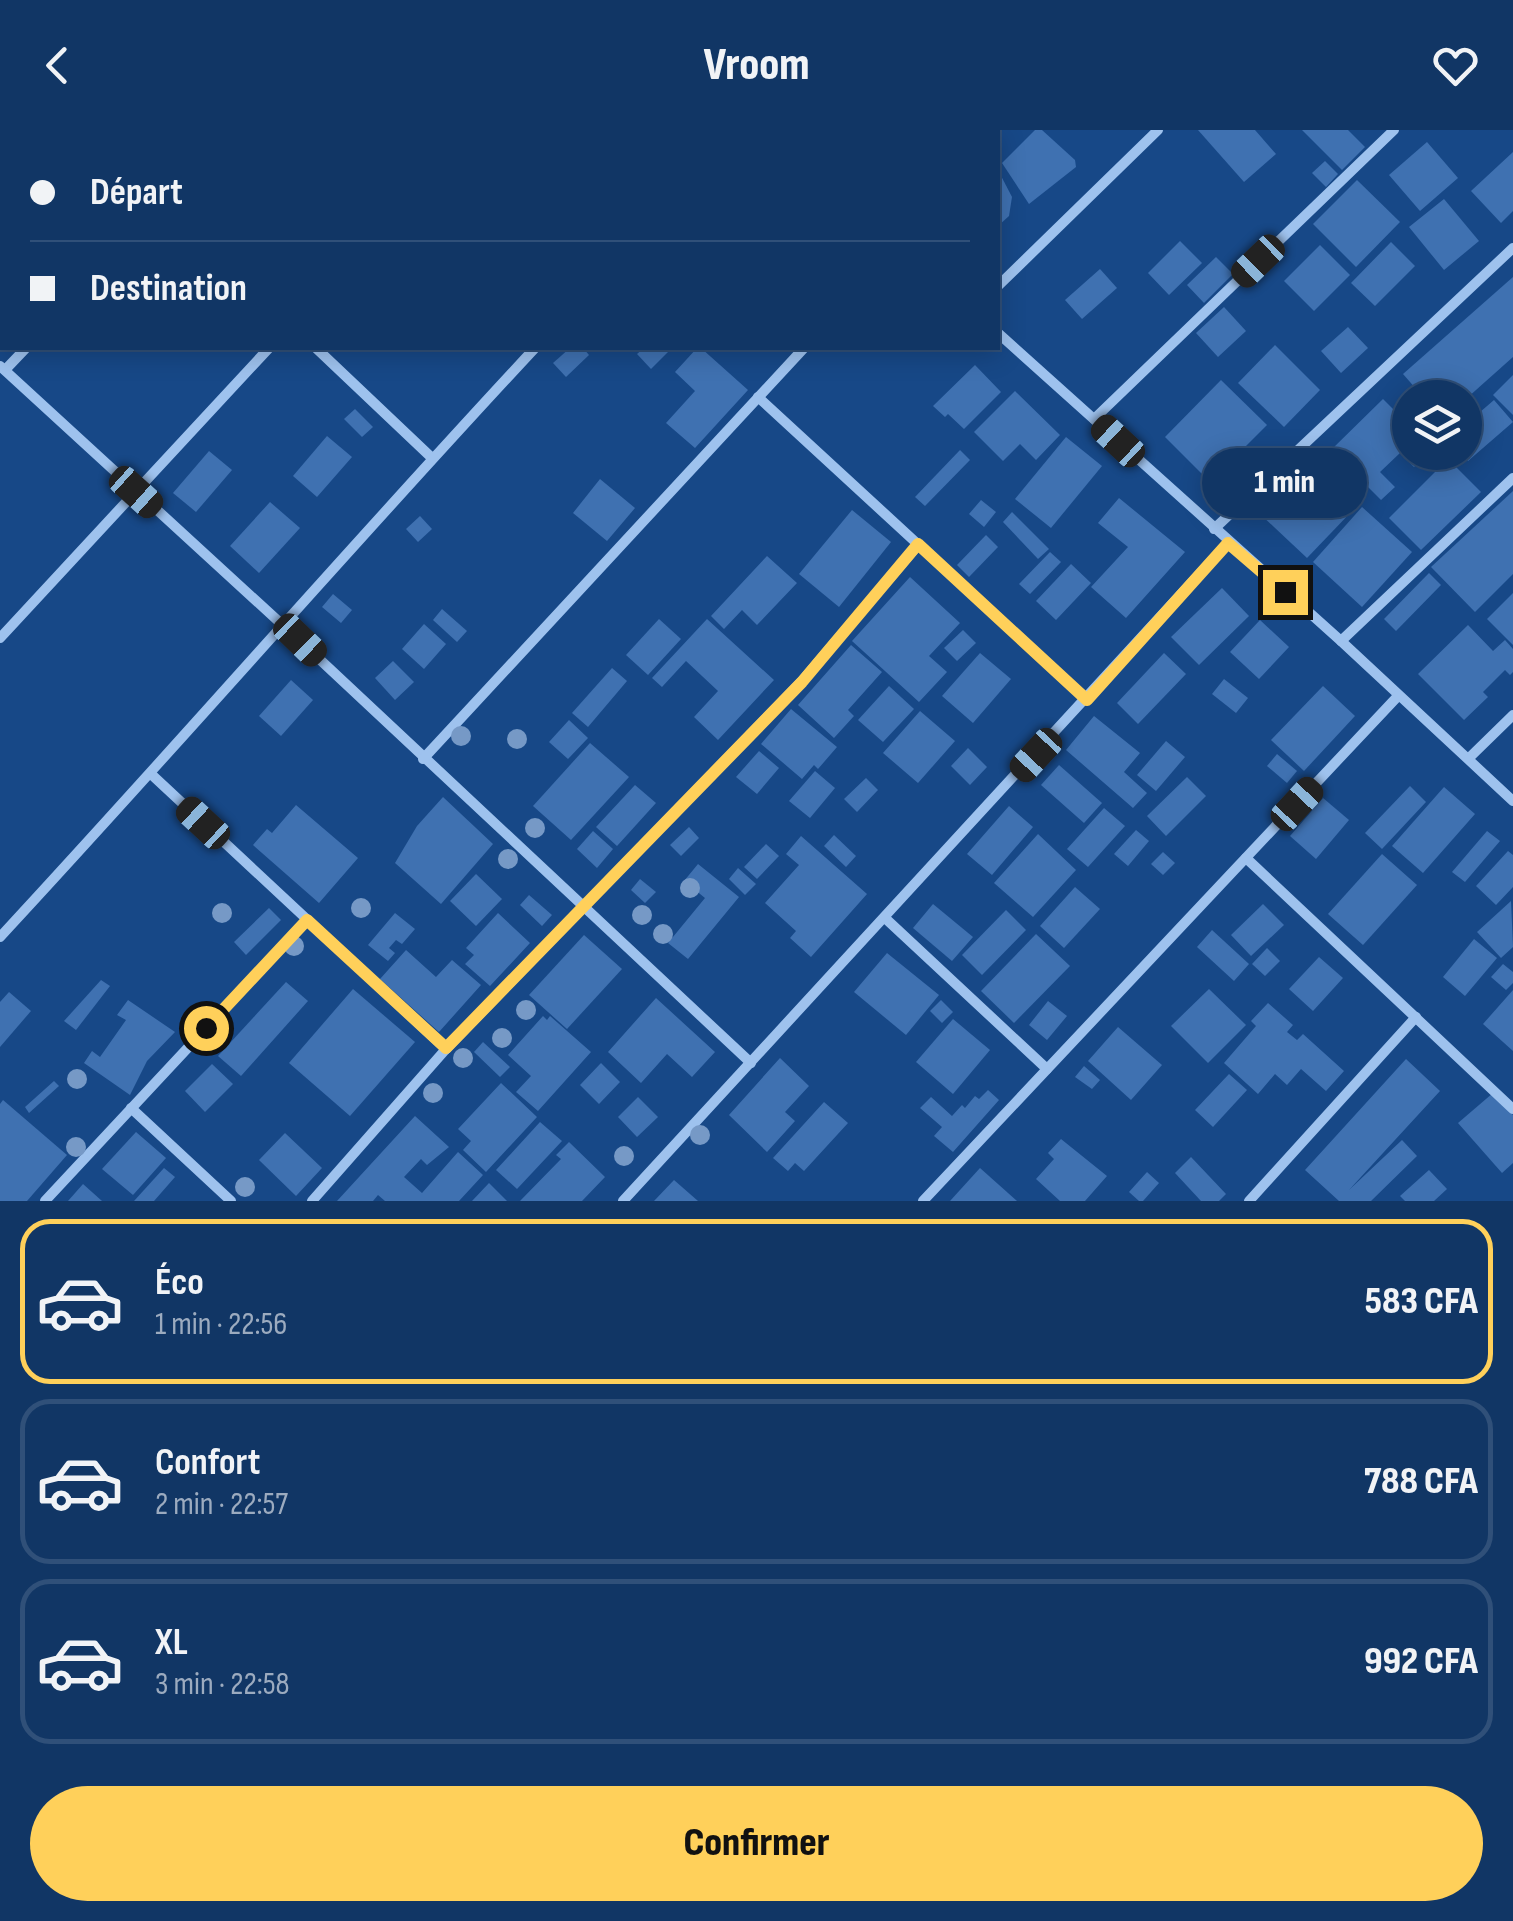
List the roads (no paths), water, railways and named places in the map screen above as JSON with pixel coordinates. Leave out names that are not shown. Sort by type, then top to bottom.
[{"type":"street","points":[[1000,284],[1158,130]]},
{"type":"street","points":[[1094,418],[1394,130]]},
{"type":"street","points":[[1214,529],[1513,248]]},
{"type":"street","points":[[1000,334],[1228,543],[1342,641],[1513,801]]},
{"type":"street","points":[[24,350],[2,368],[751,1063]]},
{"type":"street","points":[[0,638],[267,350]]},
{"type":"street","points":[[318,350],[432,458]]},
{"type":"street","points":[[0,937],[533,350]]},
{"type":"street","points":[[423,759],[802,350]]},
{"type":"street","points":[[758,397],[1087,700]]},
{"type":"street","points":[[1342,641],[1513,478]]},
{"type":"street","points":[[623,1201],[1228,543]]},
{"type":"street","points":[[312,1201],[446,1048],[802,682],[918,544]]},
{"type":"street","points":[[923,1201],[1398,696]]},
{"type":"street","points":[[1469,758],[1513,715]]},
{"type":"street","points":[[151,774],[446,1048]]},
{"type":"street","points":[[1246,858],[1513,1109]]},
{"type":"street","points":[[885,918],[1048,1068]]},
{"type":"street","points":[[45,1201],[307,920]]},
{"type":"street","points":[[1248,1201],[1416,1018]]},
{"type":"street","points":[[131,1108],[231,1201]]}]
